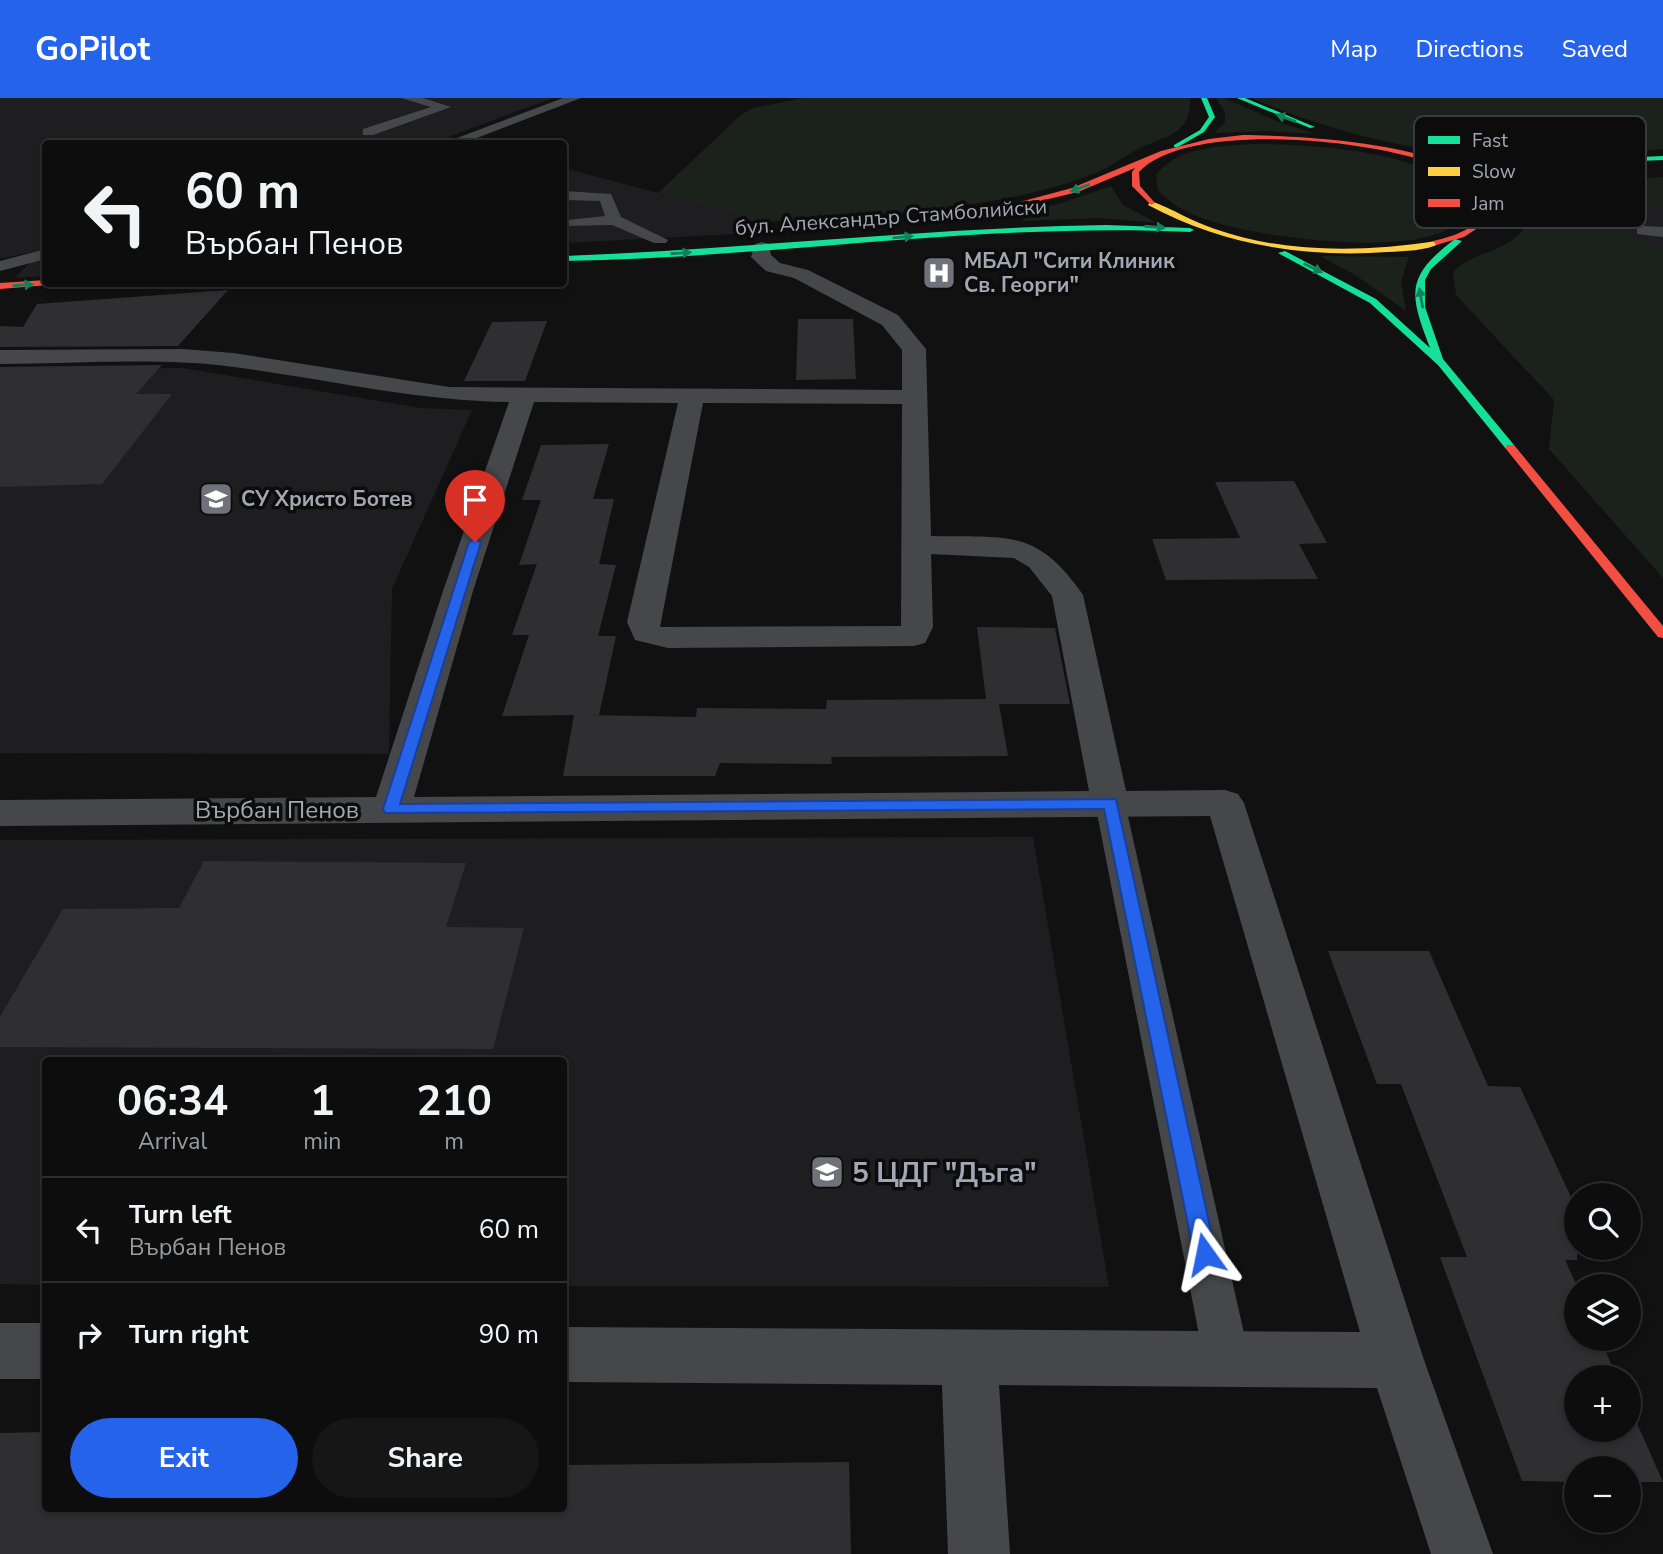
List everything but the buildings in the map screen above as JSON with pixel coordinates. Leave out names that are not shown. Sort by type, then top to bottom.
[{"type":"main road","points":[[1173,148],[1209,125],[1212,117],[1204,98]]},
{"type":"main road","points":[[1240,98],[1282,117],[1374,147]]},
{"type":"main road","points":[[1173,148],[1205,141],[1264,137],[1319,139],[1374,147],[1414,157]]},
{"type":"main road","name":"бул. Александър Стамболийски","points":[[979,212],[1064,194],[1173,148]]},
{"type":"main road","points":[[1399,152],[1414,153]]},
{"type":"main road","points":[[1143,162],[1138,168],[1135,182],[1144,197],[1167,213],[1222,233],[1299,247],[1373,250],[1417,247],[1468,235]]},
{"type":"main road","name":"бул. Александър Стамболийски","points":[[567,246],[945,218]]},
{"type":"main road","points":[[762,248],[799,238],[895,223]]},
{"type":"main road","name":"бул. Александър Стамболийски","points":[[567,257],[762,248],[1069,225],[1137,226],[1222,233]]},
{"type":"main road","points":[[1441,363],[1418,290],[1423,268],[1433,256],[1478,228]]},
{"type":"main road","points":[[1251,239],[1319,270],[1373,301],[1441,363],[1663,634]]},
{"type":"main road","points":[[567,257],[660,240]]},
{"type":"main road","points":[[0,269],[42,268]]},
{"type":"main road","points":[[0,286],[42,283]]},
{"type":"street","points":[[801,274],[801,266],[811,254],[834,243]]},
{"type":"street","points":[[693,394],[643,622],[646,633],[668,638],[911,637],[918,627],[914,349],[890,320],[801,274],[767,264],[761,257],[762,248]]},
{"type":"street","points":[[0,357],[183,356],[233,360],[449,394],[915,397]]},
{"type":"street","points":[[391,809],[458,592],[524,395]]},
{"type":"street","points":[[916,545],[999,547],[1023,551],[1040,561],[1067,595],[1111,803]]},
{"type":"street","name":"Върбан Пенов","points":[[0,813],[1225,803],[1396,1360]]},
{"type":"street","points":[[0,1351],[42,1351]]},
{"type":"street","points":[[567,1355],[1396,1360],[1462,1554]]},
{"type":"street","points":[[970,1358],[979,1554]]},
{"type":"lane","points":[[368,132],[445,107],[407,98]]},
{"type":"lane","points":[[458,140],[575,98]]},
{"type":"lane","points":[[567,196],[606,197],[614,220]]},
{"type":"lane","points":[[573,223],[614,220],[660,240]]},
{"type":"lane","points":[[1643,231],[1663,232]]},
{"type":"lane","points":[[0,269],[42,255]]},
{"type":"lane","points":[[1111,803],[1227,1360]]},
{"type":"shaded area","points":[[0,98],[553,98],[448,137],[460,140],[42,140],[42,250],[0,259]]},
{"type":"shaded area","points":[[803,98],[1190,98],[1186,120],[1176,132],[1093,174],[1013,197],[923,210],[747,223],[741,215],[658,193],[741,115],[753,108]]},
{"type":"shaded area","points":[[1216,98],[1224,98],[1281,123],[1316,134],[1268,131],[1214,133],[1225,122],[1225,112]]},
{"type":"shaded area","points":[[1251,98],[1663,98],[1663,149],[1646,150],[1646,116],[1414,116],[1414,147],[1352,133]]},
{"type":"shaded area","points":[[1256,144],[1339,149],[1372,154],[1414,166],[1414,228],[1447,228],[1430,236],[1394,242],[1353,242],[1270,234],[1198,217],[1170,201],[1158,190],[1156,175],[1176,158],[1202,149]]},
{"type":"shaded area","points":[[567,169],[741,215],[754,233],[567,243]]},
{"type":"shaded area","points":[[1663,177],[1663,204],[1646,205],[1646,178]]},
{"type":"shaded area","points":[[1111,186],[1123,205],[1157,223],[1101,218],[1024,221],[1019,213],[1059,204]]},
{"type":"shaded area","points":[[1663,204],[1663,246],[1652,247],[1617,228],[1646,228],[1646,205]]},
{"type":"shaded area","points":[[1618,228],[1652,246],[1663,246],[1663,578],[1549,449],[1554,400],[1456,295],[1453,273],[1463,263],[1511,241],[1523,230]]},
{"type":"shaded area","points":[[42,250],[42,276],[15,278]]},
{"type":"shaded area","points":[[1320,256],[1409,257],[1401,281],[1406,311],[1354,274]]},
{"type":"shaded area","name":"СУ Христо Ботев","points":[[183,368],[421,408],[472,410],[392,589],[389,754],[0,753],[0,370]]},
{"type":"shaded area","name":"5 ЦДГ \"Дъга\"","points":[[1033,837],[1109,1287],[567,1286],[567,1057],[42,1057],[42,1285],[0,1284],[0,840]]},
{"type":"traffic: fast","points":[[1176,146],[1202,131],[1212,117],[1204,98]]},
{"type":"traffic: fast","points":[[1240,98],[1312,127]]},
{"type":"traffic: fast","points":[[1646,159],[1663,158]]},
{"type":"traffic: fast","points":[[567,259],[1023,230],[1106,227],[1190,230]]},
{"type":"traffic: fast","points":[[1439,358],[1420,307],[1421,280],[1440,255],[1458,241]]},
{"type":"traffic: fast","points":[[1282,253],[1373,301],[1441,363],[1510,447]]},
{"type":"traffic: slow","points":[[1151,203],[1181,219],[1215,232],[1290,248],[1366,251],[1436,243]]},
{"type":"traffic: jam","points":[[1243,137],[1342,143],[1414,156]]},
{"type":"traffic: jam","points":[[1151,203],[1136,186],[1135,172],[1146,161],[1164,152],[1186,146],[1243,137]]},
{"type":"traffic: jam","points":[[994,210],[1075,190],[1143,162]]},
{"type":"traffic: jam","points":[[1436,243],[1453,239],[1475,228]]},
{"type":"traffic: jam","points":[[0,286],[42,283]]},
{"type":"traffic: jam","points":[[1510,447],[1663,634]]},
{"type":"place","name":"МБАЛ \"Сити Клиник Св. Георги\"","points":[[939,273]]},
{"type":"place","name":"СУ Христо Ботев","points":[[216,499]]},
{"type":"place","name":"5 ЦДГ \"Дъга\"","points":[[827,1172]]},
{"type":"route","points":[[475,542],[391,809],[1111,803],[1205,1254]]}]
